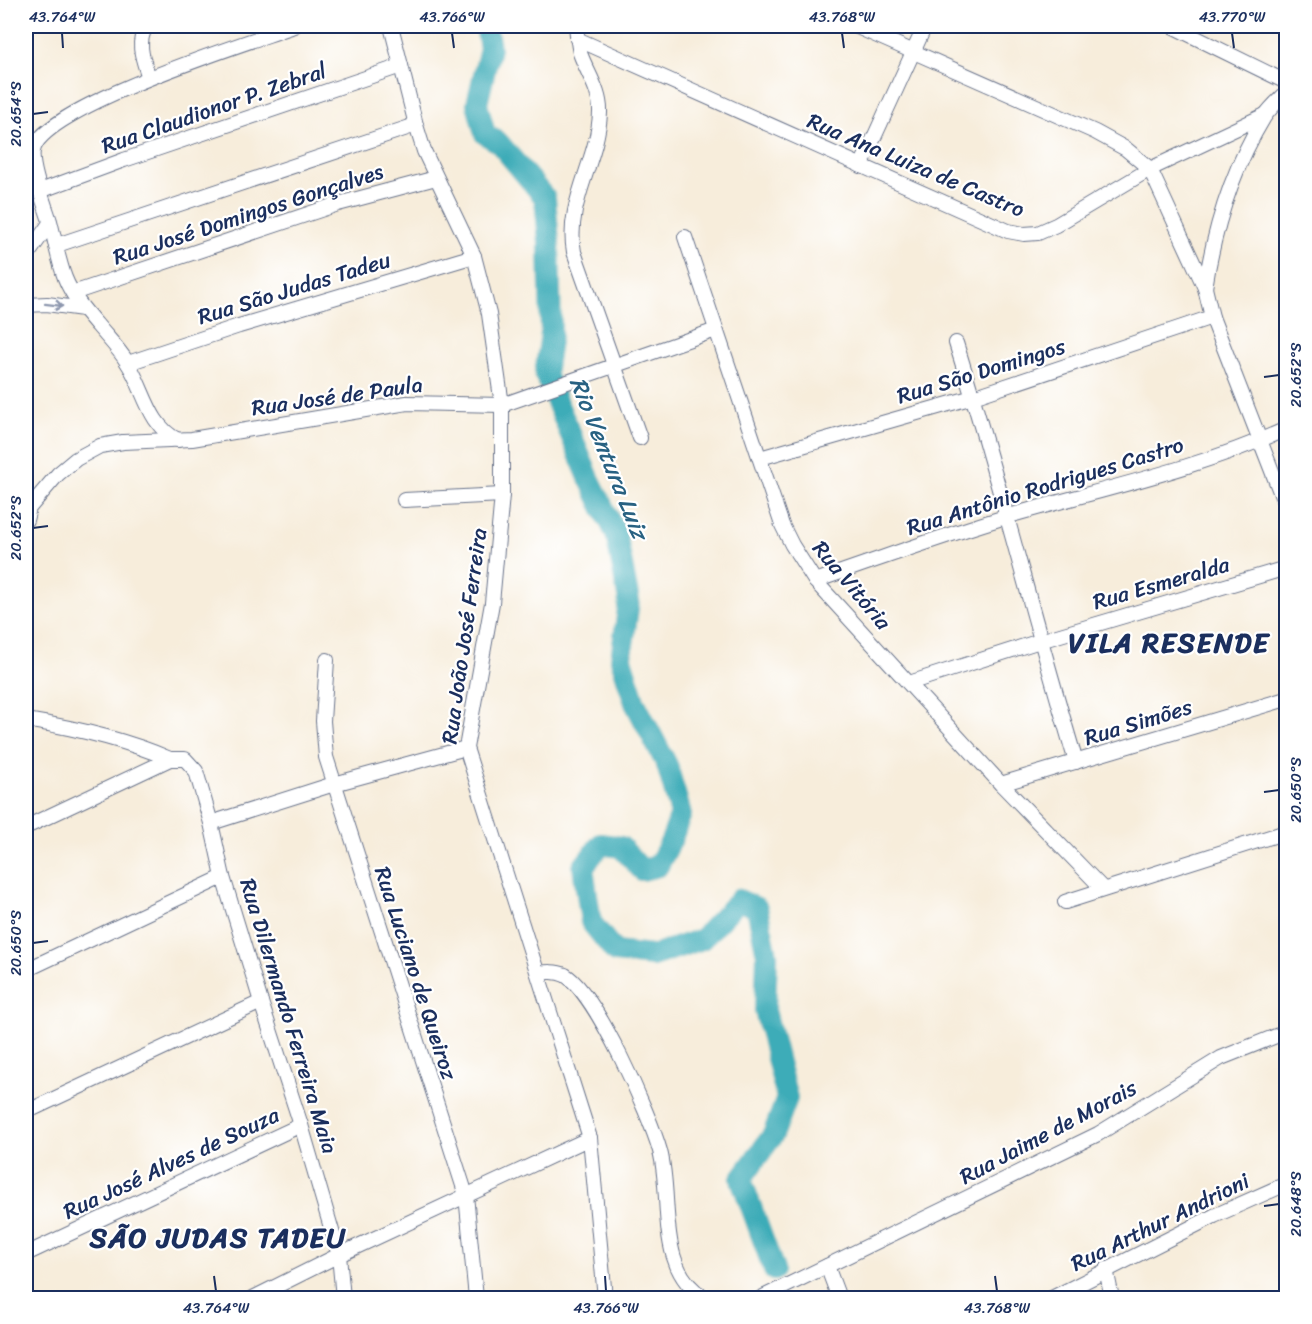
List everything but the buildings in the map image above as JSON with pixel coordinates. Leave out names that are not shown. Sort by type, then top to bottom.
[{"type":"street","points":[[146,26],[140,40],[149,78]]},
{"type":"street","points":[[178,440],[163,431],[148,406],[128,363],[83,309],[65,279],[57,244],[40,191],[32,152],[41,135],[77,110],[149,78],[294,26]]},
{"type":"street","name":"Rua João José Ferreira","points":[[391,26],[424,151],[474,256],[489,314],[502,405],[502,495],[492,603],[466,748],[590,1138],[605,1299]]},
{"type":"street","points":[[855,26],[1095,132],[1126,149],[1150,169],[1205,288],[1212,317],[1287,507]]},
{"type":"street","points":[[861,166],[926,26]]},
{"type":"street","points":[[1172,26],[1287,82]]},
{"type":"street","points":[[576,32],[581,54],[595,86],[600,113],[573,215],[571,239],[640,438]]},
{"type":"street","name":"Rua Ana Luiza de Castro","points":[[576,32],[861,166],[1008,231],[1024,234],[1038,233],[1056,225],[1150,169],[1265,115]]},
{"type":"street","name":"Rua Claudionor P. Zebral","points":[[40,191],[134,156],[401,66]]},
{"type":"street","points":[[1205,288],[1210,253],[1223,209],[1244,155],[1265,115],[1287,93]]},
{"type":"street","points":[[57,244],[416,125]]},
{"type":"street","name":"Rua José Domingos Gonçalves","points":[[73,293],[338,204],[436,178]]},
{"type":"street","points":[[26,257],[50,223]]},
{"type":"street","name":"Rua Vitória","points":[[685,237],[782,525],[815,581],[1001,784],[1103,890]]},
{"type":"street","name":"Rua São Judas Tadeu","points":[[128,363],[239,326],[474,256]]},
{"type":"street","points":[[26,305],[46,304],[83,309]]},
{"type":"street","name":"Rua São Domingos","points":[[760,458],[973,397],[1212,317]]},
{"type":"street","name":"Rua José de Paula","points":[[26,520],[29,508],[58,474],[76,459],[111,443],[178,440],[225,434],[407,403],[502,405],[716,330]]},
{"type":"street","points":[[956,343],[1076,762]]},
{"type":"street","name":"Rua Antônio Rodrigues Castro","points":[[815,581],[1007,516],[1163,474],[1261,441],[1287,429]]},
{"type":"street","points":[[404,500],[502,495]]},
{"type":"street","name":"Rua Esmeralda","points":[[909,682],[1287,568]]},
{"type":"street","name":"Rua Luciano de Queiroz","points":[[327,660],[323,738],[334,784],[466,1195],[476,1299]]},
{"type":"street","name":"Rua Simões","points":[[1001,784],[1287,699]]},
{"type":"street","points":[[26,720],[80,730],[130,743],[173,758]]},
{"type":"street","points":[[211,823],[334,784],[466,748]]},
{"type":"street","points":[[26,827],[173,758]]},
{"type":"street","name":"Rua Dilermando Ferreira Maia","points":[[173,758],[185,759],[196,771],[223,877],[302,1125],[339,1255],[343,1299]]},
{"type":"street","points":[[1065,902],[1287,832]]},
{"type":"street","points":[[26,970],[223,877]]},
{"type":"street","points":[[538,973],[557,972],[572,981],[604,1026],[618,1051],[660,1152],[666,1181],[673,1258],[682,1277],[696,1293],[705,1299]]},
{"type":"street","points":[[26,1112],[261,1002]]},
{"type":"street","name":"Rua Jaime de Morais","points":[[761,1299],[1098,1134],[1221,1058],[1287,1032]]},
{"type":"street","name":"Rua José Alves de Souza","points":[[26,1254],[302,1125]]},
{"type":"street","points":[[253,1299],[339,1255],[590,1138]]},
{"type":"street","name":"Rua Arthur Andrioni","points":[[1052,1299],[1106,1269],[1214,1216],[1287,1184]]},
{"type":"street","points":[[827,1266],[839,1299]]},
{"type":"street","points":[[1106,1269],[1112,1299]]},
{"type":"waterway","name":"Rio Ventura Luiz","points":[[486,26],[490,48],[477,104],[485,134],[499,143],[545,198],[549,242],[551,334],[545,374],[589,478],[616,534],[629,601],[621,659],[635,703],[667,765],[681,814],[658,866],[642,870],[621,847],[601,844],[583,867],[591,922],[615,952],[652,956],[702,939],[739,900],[757,908],[767,955],[765,1010],[787,1098],[773,1135],[741,1179],[774,1270]]},
{"type":"district","name":"VILA RESENDE","points":[[1169,642]]},
{"type":"district","name":"SÃO JUDAS TADEU","points":[[218,1237]]}]
